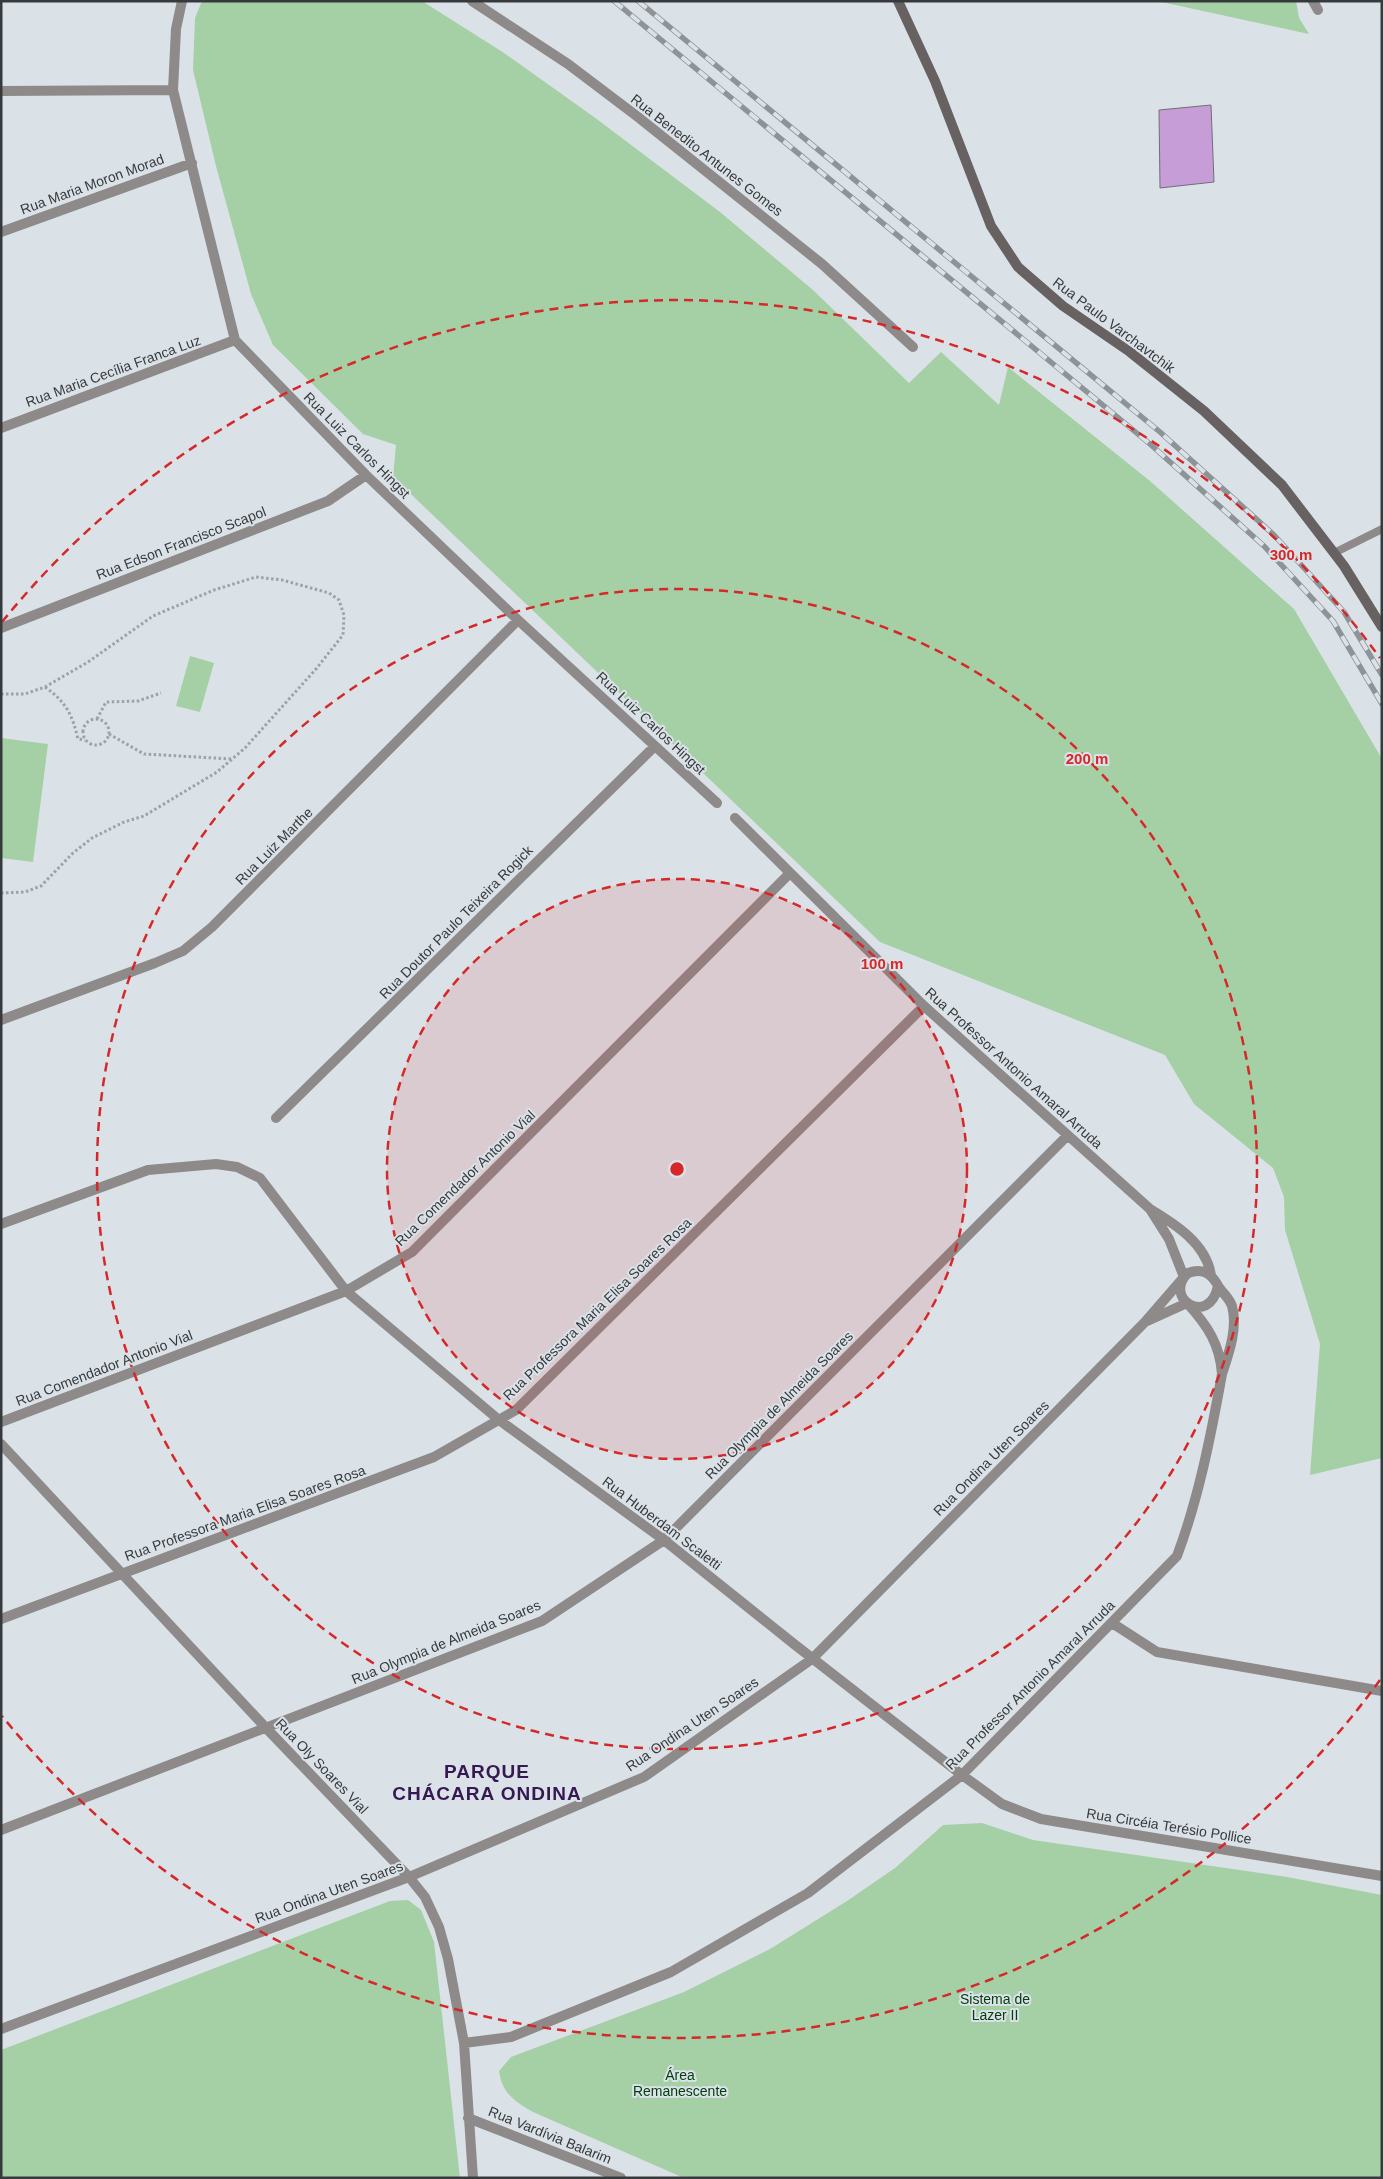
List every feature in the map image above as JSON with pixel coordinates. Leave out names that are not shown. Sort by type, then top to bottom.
[{"type":"street","points":[[182,1],[176,29],[173,90],[235,340]]},
{"type":"street","name":"Rua Benedito Antunes Gomes","points":[[472,1],[568,64],[638,117],[822,264],[913,347]]},
{"type":"street","name":"Rua Paulo Varchavtchik","points":[[898,1],[935,81],[990,226],[1018,267],[1063,306],[1130,352],[1204,411],[1282,485],[1334,553],[1382,627]]},
{"type":"street","points":[[1,91],[173,90]]},
{"type":"street","name":"Rua Maria Moron Morad","points":[[1,232],[192,163]]},
{"type":"street","name":"Rua Maria Cecília Franca Luz","points":[[1,428],[235,340]]},
{"type":"street","name":"Rua Luiz Carlos Hingst","points":[[235,340],[366,475],[518,620],[718,803]]},
{"type":"street","name":"Rua Edson Francisco Scapol","points":[[1,628],[328,501],[366,475]]},
{"type":"street","name":"Rua Luiz Marthe","points":[[1,1020],[183,951],[233,906],[518,620]]},
{"type":"street","name":"Rua Doutor Paulo Teixeira Rogick","points":[[276,1118],[655,746]]},
{"type":"street","name":"Rua Professor Antonio Amaral Arruda","points":[[735,818],[924,1006],[1067,1136],[1150,1208]]},
{"type":"street","name":"Rua Comendador Antonio Vial","points":[[1,1422],[346,1291],[412,1252],[790,873]]},
{"type":"street","name":"Rua Professora Maria Elisa Soares Rosa","points":[[1,1619],[434,1458],[516,1410],[924,1006]]},
{"type":"street","name":"Rua Olympia de Almeida Soares","points":[[1,1830],[267,1729],[542,1621],[664,1540],[1067,1136]]},
{"type":"street","name":"Rua Huberdam Scaletti","points":[[1,1224],[148,1170],[216,1164],[237,1167],[260,1178],[346,1291],[499,1420],[664,1540],[812,1659],[962,1775]]},
{"type":"street","points":[[1145,1322],[1187,1303],[1198,1308],[1210,1304],[1214,1299],[1218,1286],[1211,1276],[1207,1260],[1201,1250],[1172,1222],[1150,1208]]},
{"type":"street","points":[[1150,1208],[1169,1238],[1184,1277]]},
{"type":"street","points":[[1211,1276],[1200,1270],[1188,1273],[1184,1277],[1180,1294],[1213,1336],[1221,1358],[1222,1374]]},
{"type":"street","name":"Rua Ondina Uten Soares","points":[[1,2029],[409,1877],[644,1777],[812,1659],[1145,1322],[1184,1277]]},
{"type":"street","name":"Rua Professor Antonio Amaral Arruda","points":[[464,2043],[511,2037],[670,1972],[808,1893],[962,1775],[1177,1556],[1188,1528],[1233,1333],[1232,1307],[1226,1295],[1218,1286]]},
{"type":"street","name":"Rua Oly Soares Vial","points":[[1,1444],[426,1897],[439,1927],[448,1959],[464,2043],[473,2178]]},
{"type":"street","points":[[1112,1623],[1157,1652],[1382,1691]]},
{"type":"street","name":"Rua Circéia Terésio Pollice","points":[[962,1775],[1002,1804],[1041,1819],[1382,1876]]},
{"type":"street","name":"Rua Vardívia Balarim","points":[[468,2118],[621,2178]]},
{"type":"lane","points":[[1334,553],[1382,529]]},
{"type":"path","points":[[1,694],[25,694],[45,687],[88,662],[153,616],[214,590],[256,577],[282,580],[329,593],[339,600],[344,615],[342,635],[284,705],[217,772],[159,807],[92,838],[41,886],[25,892],[1,893]]},
{"type":"path","points":[[45,687],[62,700],[75,725],[78,739],[98,745],[106,742],[109,734],[108,726],[97,719],[89,721],[84,728],[86,740]]},
{"type":"path","points":[[97,719],[106,702],[138,701],[161,694]]},
{"type":"path","points":[[109,734],[144,754],[232,759]]},
{"type":"green space","points":[[202,1],[422,1],[504,53],[594,117],[720,212],[813,290],[909,383],[941,352],[999,405],[1008,367],[1150,481],[1294,609],[1382,759],[1382,1458],[1310,1475],[1320,1344],[1285,1230],[1284,1197],[1273,1168],[1194,1104],[1165,1055],[880,942],[393,477],[396,445],[363,434],[273,345],[251,294],[216,166],[193,70],[195,18]]},
{"type":"green space","points":[[1157,1],[1296,1],[1299,18],[1309,34]]},
{"type":"green space","points":[[190,656],[214,663],[200,712],[176,706]]},
{"type":"green space","points":[[1,738],[48,744],[33,862],[1,858]]},
{"type":"green space","name":"Sistema de Lazer II","points":[[982,1823],[1033,1840],[1287,1877],[1382,1895],[1382,2178],[684,2178],[533,2112],[515,2100],[506,2091],[499,2071],[511,2057],[684,1992],[770,1949],[847,1901],[895,1868],[943,1825]]},
{"type":"green space","points":[[408,1900],[421,1910],[434,1942],[460,2178],[1,2178],[1,2050],[390,1901]]},
{"type":"building","points":[[1211,105],[1214,182],[1160,188],[1159,110]]},
{"type":"railway","points":[[614,1],[1150,444],[1264,546],[1333,621],[1382,704]]},
{"type":"railway","points":[[638,1],[1160,432],[1274,535],[1344,612],[1382,675]]},
{"type":"district","name":"PARQUE CHÁCARA ONDINA","points":[[487,1782]]},
{"type":"park label","name":"Área Remanescente","points":[[680,2084]]}]
